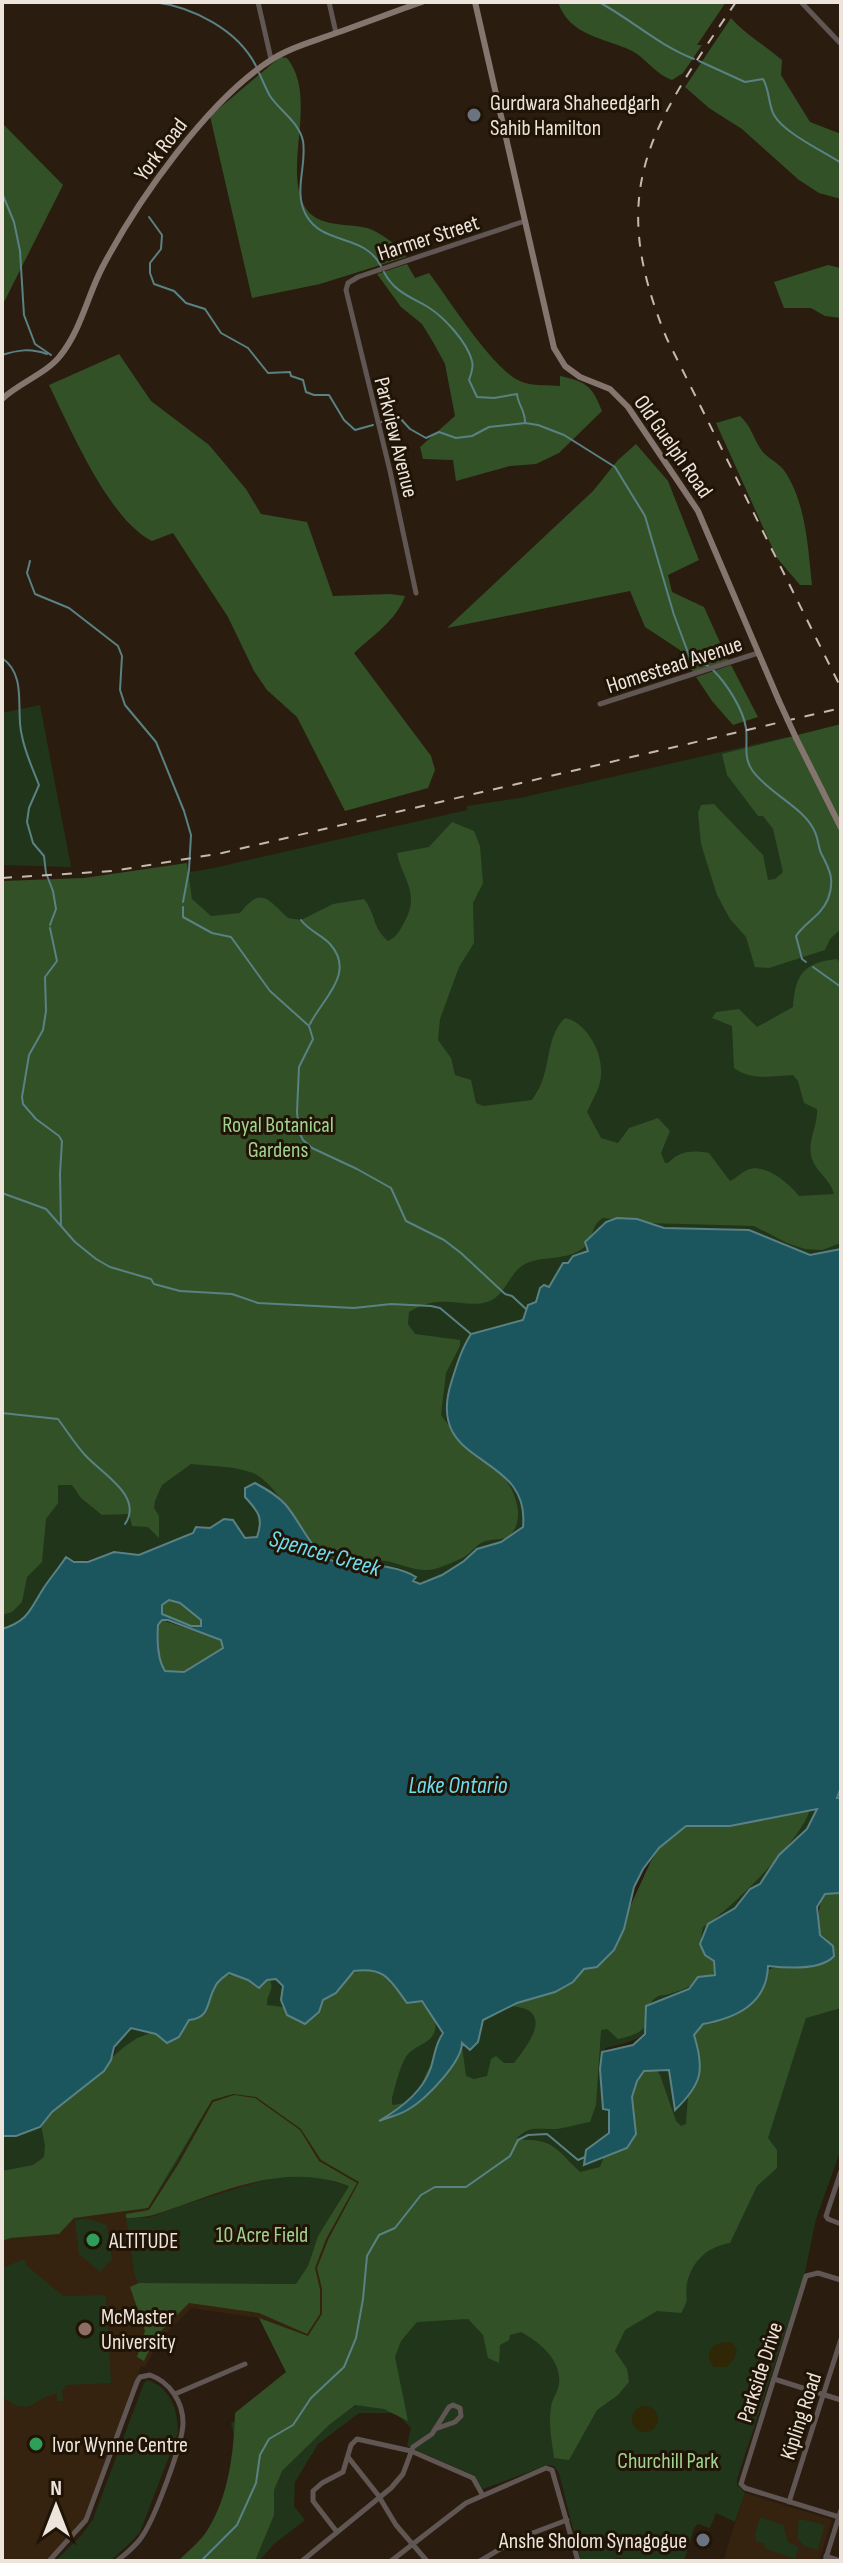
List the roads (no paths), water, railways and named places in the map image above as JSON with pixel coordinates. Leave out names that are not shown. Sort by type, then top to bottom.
[{"type":"street","points":[[258,2],[271,59]]},
{"type":"street","points":[[329,2],[336,33]]},
{"type":"street","name":"York Road","points":[[2,399],[53,364],[61,355],[79,325],[107,259],[166,170],[224,98],[271,59],[403,5],[422,2]]},
{"type":"street","name":"Old Guelph Road","points":[[475,2],[554,348],[565,366],[580,377],[610,389],[628,407],[698,511],[779,701],[841,828]]},
{"type":"street","points":[[801,2],[841,44]]},
{"type":"street","name":"Harmer Street","points":[[346,290],[348,283],[358,277],[525,221]]},
{"type":"street","name":"Parkview Avenue","points":[[346,290],[416,593]]},
{"type":"street","name":"Homestead Avenue","points":[[600,704],[758,653]]},
{"type":"street","points":[[841,2171],[827,2212],[828,2219],[841,2224]]},
{"type":"street","name":"Parkside Drive","points":[[789,2502],[741,2484],[806,2277],[812,2273],[841,2280]]},
{"type":"street","name":"Kipling Road","points":[[789,2502],[841,2339]]},
{"type":"street","points":[[175,2394],[245,2364]]},
{"type":"street","points":[[49,2561],[86,2520],[137,2382],[145,2375],[155,2376],[175,2394],[182,2412],[180,2439],[148,2526],[138,2542],[117,2561]]},
{"type":"street","points":[[774,2379],[841,2400]]},
{"type":"street","points":[[302,2561],[380,2498],[400,2478],[416,2443],[430,2435],[449,2407],[460,2408],[462,2413],[457,2421],[435,2429]]},
{"type":"street","points":[[338,2532],[313,2501],[313,2491],[343,2472],[351,2445],[357,2439],[411,2451],[473,2478],[482,2494]]},
{"type":"street","points":[[347,2456],[380,2498],[396,2525],[427,2561]]},
{"type":"street","points":[[391,2561],[466,2503],[546,2468],[552,2470],[578,2561]]},
{"type":"street","points":[[789,2502],[839,2517]]},
{"type":"street","points":[[841,2510],[825,2559],[841,2561]]},
{"type":"street","points":[[480,2561],[517,2539],[567,2520]]},
{"type":"water","name":"Lake Ontario","points":[[617,1218],[637,1219],[664,1228],[749,1230],[810,1255],[841,1249],[841,1787],[837,1798],[841,1798],[841,1889],[839,1893],[825,1894],[817,1907],[820,1935],[833,1946],[834,1956],[812,1966],[768,1966],[762,1990],[748,2007],[727,2018],[703,2024],[694,2035],[699,2076],[684,2101],[675,2110],[669,2070],[644,2071],[632,2097],[636,2134],[627,2148],[584,2165],[586,2150],[609,2133],[609,2110],[603,2109],[602,2052],[633,2045],[645,2034],[646,2006],[689,1989],[698,1977],[715,1975],[714,1961],[705,1955],[700,1944],[708,1924],[735,1908],[750,1889],[760,1884],[779,1855],[807,1829],[817,1809],[730,1826],[686,1826],[659,1848],[643,1869],[634,1887],[624,1929],[614,1950],[597,1967],[584,1969],[573,1982],[555,1992],[517,2003],[483,2020],[478,2042],[470,2050],[462,2043],[456,2060],[442,2079],[402,2113],[379,2121],[401,2106],[421,2086],[443,2033],[422,2001],[407,2003],[380,1973],[354,1971],[336,1993],[323,2000],[319,2012],[305,2024],[287,2015],[281,2000],[283,1986],[276,1979],[267,1980],[259,1988],[229,1973],[216,1985],[205,2013],[189,2020],[179,2037],[167,2043],[156,2034],[131,2028],[114,2047],[104,2071],[52,2112],[40,2127],[16,2136],[2,2136],[2,1629],[27,1614],[66,1557],[74,1562],[88,1562],[114,1552],[139,1555],[193,1533],[196,1527],[210,1528],[224,1519],[233,1520],[245,1538],[257,1537],[260,1525],[258,1515],[245,1497],[245,1488],[255,1483],[285,1504],[327,1558],[345,1564],[404,1571],[416,1577],[413,1581],[420,1584],[442,1575],[477,1549],[501,1542],[523,1527],[521,1502],[511,1484],[463,1445],[452,1430],[447,1409],[452,1380],[471,1334],[523,1320],[528,1305],[536,1302],[540,1288],[544,1285],[549,1287],[563,1263],[588,1251],[585,1242],[606,1222]],"holes":[[[169,1600],[180,1603],[201,1620],[201,1626],[191,1626],[162,1614],[162,1605]],[[162,1620],[221,1640],[223,1648],[184,1672],[165,1671],[160,1661],[158,1643],[158,1625]]]},
{"type":"waterway","points":[[154,2],[184,9],[213,22],[238,42],[256,66]]},
{"type":"waterway","points":[[599,2],[669,47],[694,59]]},
{"type":"waterway","points":[[699,61],[745,82],[763,79],[772,111],[779,122],[841,163]]},
{"type":"waterway","points":[[259,73],[270,96],[301,134],[304,150],[300,188],[306,215],[322,231],[364,248],[381,266]]},
{"type":"waterway","points":[[2,193],[14,222],[20,251],[24,315],[35,344],[51,355]]},
{"type":"waterway","points":[[149,217],[162,235],[161,249],[150,263],[154,284],[174,291],[186,303],[205,309],[221,333],[248,348],[268,373],[290,372],[291,376],[303,380],[306,392],[329,395],[344,420],[355,430],[373,425]]},
{"type":"waterway","points":[[384,272],[398,289],[435,312],[460,338],[472,361],[469,380],[477,397],[517,394],[525,422]]},
{"type":"waterway","points":[[2,355],[24,350],[47,354]]},
{"type":"waterway","points":[[381,422],[399,417],[410,429],[426,438],[439,432],[456,438],[472,436],[489,427],[525,423],[538,425],[564,435],[615,467],[645,516],[690,658],[708,666]]},
{"type":"waterway","points":[[30,561],[27,573],[35,594],[69,608],[118,646],[122,656],[120,690],[125,705],[156,742],[191,835],[183,902]]},
{"type":"waterway","points":[[2,658],[10,665],[18,684],[23,742],[39,785],[29,808],[27,822],[33,843],[44,856],[53,891],[56,909],[50,925]]},
{"type":"waterway","points":[[713,670],[729,689],[742,713],[746,750],[752,770],[809,822],[829,870],[831,886],[828,899],[796,936],[802,959],[806,962]]},
{"type":"waterway","points":[[183,907],[183,917],[212,933],[231,937],[270,991],[309,1026],[313,1039],[299,1067],[297,1112],[303,1140],[312,1148],[391,1188],[406,1221],[444,1240],[526,1309]]},
{"type":"waterway","points":[[301,920],[330,944],[340,965],[335,985],[310,1024]]},
{"type":"waterway","points":[[50,928],[57,961],[45,977],[43,1030],[29,1055],[22,1097],[23,1104],[36,1119],[62,1141],[61,1226]]},
{"type":"waterway","points":[[813,967],[841,987]]},
{"type":"waterway","points":[[2,1193],[46,1209],[75,1242],[96,1259],[110,1267],[151,1279],[154,1284],[180,1291],[232,1294],[258,1303],[354,1308],[391,1304],[431,1306],[440,1308],[471,1334]]},
{"type":"waterway","points":[[2,1413],[58,1419],[85,1455],[125,1495],[129,1504],[125,1524]]},
{"type":"waterway","points":[[201,2561],[237,2525],[256,2483],[260,2455],[269,2439],[293,2425],[311,2398],[344,2367],[356,2338],[367,2256],[379,2235],[395,2228],[421,2195],[435,2187],[466,2187],[510,2156],[518,2140],[528,2135],[547,2134],[578,2160],[585,2157]]},
{"type":"railway","points":[[736,2],[681,86],[661,123],[646,160],[639,199],[639,240],[648,286],[667,339],[841,688]]},
{"type":"railway","points":[[2,878],[113,871],[222,853],[841,708]]},
{"type":"place","name":"Gurdwara Shaheedgarh Sahib Hamilton","points":[[474,115]]},
{"type":"place","name":"ALTITUDE","points":[[93,2240]]},
{"type":"place","name":"McMaster University","points":[[85,2329]]},
{"type":"place","name":"Ivor Wynne Centre","points":[[36,2444]]},
{"type":"place","name":"Anshe Sholom Synagogue","points":[[703,2540]]},
{"type":"park label","name":"Royal Botanical Gardens","points":[[278,1136]]},
{"type":"park label","name":"10 Acre Field","points":[[262,2234]]},
{"type":"park label","name":"Churchill Park","points":[[668,2460]]},
{"type":"water label","name":"Spencer Creek","points":[[325,1553]]}]
